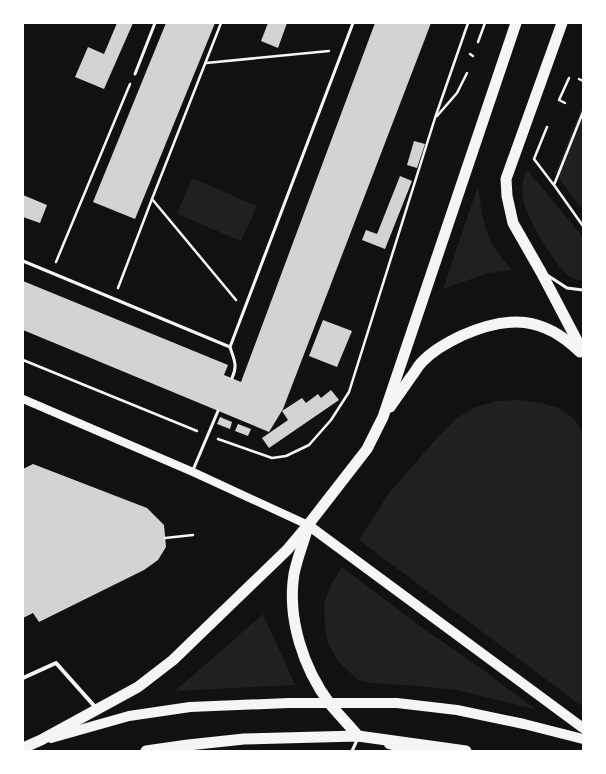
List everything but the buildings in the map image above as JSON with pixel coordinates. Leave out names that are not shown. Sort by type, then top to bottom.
[{"type":"highway","points":[[23,748],[98,710],[138,687],[173,660],[287,550],[367,449],[383,417],[516,23]]},
{"type":"highway","points":[[562,23],[506,179],[507,196],[513,223],[541,272],[583,352]]},
{"type":"highway","points":[[383,417],[422,362],[444,344],[479,328],[505,322],[525,322],[539,325],[546,327],[569,342],[583,356]]},
{"type":"highway","points":[[308,525],[294,574],[293,601],[296,629],[305,660],[316,682],[330,703],[358,736]]},
{"type":"highway","points":[[146,751],[188,744],[244,739],[358,736],[466,751]]},
{"type":"main road","points":[[23,399],[192,472],[308,525],[583,728]]},
{"type":"main road","points":[[41,740],[129,716],[190,707],[289,703],[397,703],[457,710],[524,724],[583,739]]},
{"type":"main road","points":[[358,736],[414,751]]},
{"type":"street","points":[[23,678],[56,663],[98,710]]},
{"type":"lane","points":[[134,74],[156,23]]},
{"type":"lane","points":[[232,378],[236,364],[230,347],[353,23]]},
{"type":"lane","points":[[23,262],[230,347]]},
{"type":"lane","points":[[541,272],[567,288],[583,290]]},
{"type":"lane","points":[[192,472],[218,411]]},
{"type":"lane","points":[[352,751],[358,736]]},
{"type":"path","points":[[114,299],[221,23]]},
{"type":"path","points":[[23,360],[208,435],[272,458],[286,456],[309,445],[331,420],[349,392],[435,118],[468,23]]},
{"type":"path","points":[[478,42],[485,23]]},
{"type":"path","points":[[206,63],[343,50]]},
{"type":"path","points":[[435,118],[457,93],[467,72]]},
{"type":"path","points":[[51,273],[134,74]]},
{"type":"path","points":[[565,103],[559,100],[569,78]]},
{"type":"path","points":[[579,79],[583,81]]},
{"type":"path","points":[[554,185],[583,112]]},
{"type":"path","points":[[547,127],[534,159],[583,226]]},
{"type":"path","points":[[152,199],[244,310]]},
{"type":"path","points":[[165,538],[193,535]]},
{"type":"shaded area","points":[[583,105],[583,210],[555,173]]},
{"type":"shaded area","points":[[527,170],[583,237],[583,281],[570,277],[562,270],[542,241],[530,219],[522,196],[523,180]]},
{"type":"shaded area","points":[[192,178],[257,206],[241,241],[177,214]]},
{"type":"shaded area","points":[[478,186],[483,217],[490,240],[512,270],[488,273],[443,289]]},
{"type":"shaded area","points":[[518,400],[547,405],[564,411],[578,424],[583,433],[583,707],[359,540],[389,493],[439,436],[457,418],[476,407],[497,401]]},
{"type":"shaded area","points":[[342,567],[417,624],[479,667],[535,709],[456,690],[370,683],[358,680],[337,660],[328,643],[325,626],[324,604],[331,585]]},
{"type":"shaded area","points":[[263,614],[295,685],[175,691]]}]
